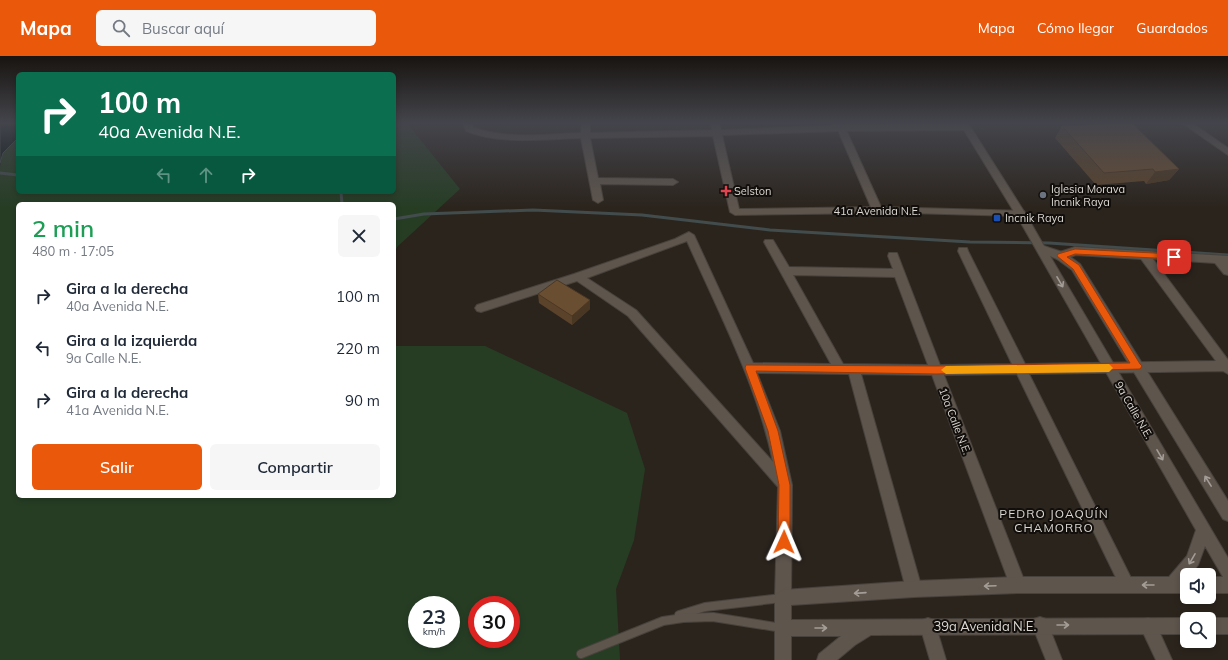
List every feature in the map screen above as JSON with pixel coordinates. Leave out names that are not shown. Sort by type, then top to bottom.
[{"type":"street","points":[[588,151],[598,200]]},
{"type":"street","name":"41a Avenida N.E.","points":[[721,151],[735,212],[877,210],[1020,213]]},
{"type":"street","points":[[851,151],[877,210]]},
{"type":"street","name":"9a Calle N.E.","points":[[981,151],[1020,213],[1228,572]]},
{"type":"street","points":[[594,181],[673,182]]},
{"type":"street","points":[[481,308],[578,277],[679,241],[689,235],[750,368],[773,431],[785,485],[782,628],[783,660]]},
{"type":"street","points":[[769,242],[785,271],[847,369],[914,589]]},
{"type":"street","points":[[1038,245],[1061,256],[1076,267],[1228,514]]},
{"type":"street","points":[[963,251],[1127,585]]},
{"type":"street","points":[[1061,256],[1075,252],[1223,259],[1228,271]]},
{"type":"street","points":[[1144,255],[1227,367]]},
{"type":"street","name":"10a Calle N.E.","points":[[893,256],[1018,585]]},
{"type":"street","points":[[785,271],[899,273]]},
{"type":"street","points":[[578,277],[632,313],[785,485]]},
{"type":"street","points":[[750,368],[936,370],[1110,368],[1137,366],[1227,367]]},
{"type":"street","points":[[1172,585],[1193,560],[1203,529]]},
{"type":"street","points":[[783,598],[914,589],[1018,585],[1180,585]]},
{"type":"street","points":[[1216,585],[1228,585]]},
{"type":"street","points":[[1040,625],[1054,660]]},
{"type":"street","name":"39a Avenida N.E.","points":[[782,628],[1040,625],[1180,626]]},
{"type":"street","points":[[928,626],[938,660]]},
{"type":"street","points":[[1148,626],[1164,660]]},
{"type":"street","points":[[1216,626],[1228,626]]},
{"type":"street","points":[[825,660],[849,639],[871,628]]},
{"type":"lane","points":[[581,654],[663,621],[705,607],[783,598]]},
{"type":"lane","points":[[663,621],[683,618],[713,617],[782,628]]},
{"type":"green space","points":[[5,151],[16,151],[16,194],[396,194],[396,151],[430,151],[460,189],[396,249],[396,202],[16,202],[16,498],[396,498],[396,346],[485,346],[627,413],[645,469],[634,540],[616,589],[620,660],[0,660],[0,167],[3,153]]},
{"type":"shaded area","points":[[0,151],[5,151],[3,153],[0,163]]},
{"type":"building","points":[[1085,151],[1161,151],[1179,169],[1155,172],[1153,169],[1104,173]]},
{"type":"building","points":[[557,280],[590,300],[572,316],[538,294]]},
{"type":"waterway","points":[[0,173],[16,175]]},
{"type":"waterway","points":[[341,194],[342,202]]},
{"type":"waterway","points":[[396,219],[424,214],[533,210],[642,215],[770,230],[970,242],[1049,243],[1228,255]]},
{"type":"slow traffic","points":[[946,370],[1109,368]]},
{"type":"place","name":"Selston","points":[[726,191]]},
{"type":"place","name":"Iglesia Morava Incnik Raya","points":[[1043,195]]},
{"type":"place","name":"Incnik Raya","points":[[997,218]]},
{"type":"district","name":"PEDRO JOAQUÍN CHAMORRO","points":[[1054,521]]},
{"type":"route","points":[[784,542],[785,485],[773,431],[750,368],[936,370],[1110,368],[1137,366],[1076,267],[1061,256],[1075,252],[1174,257]]}]
